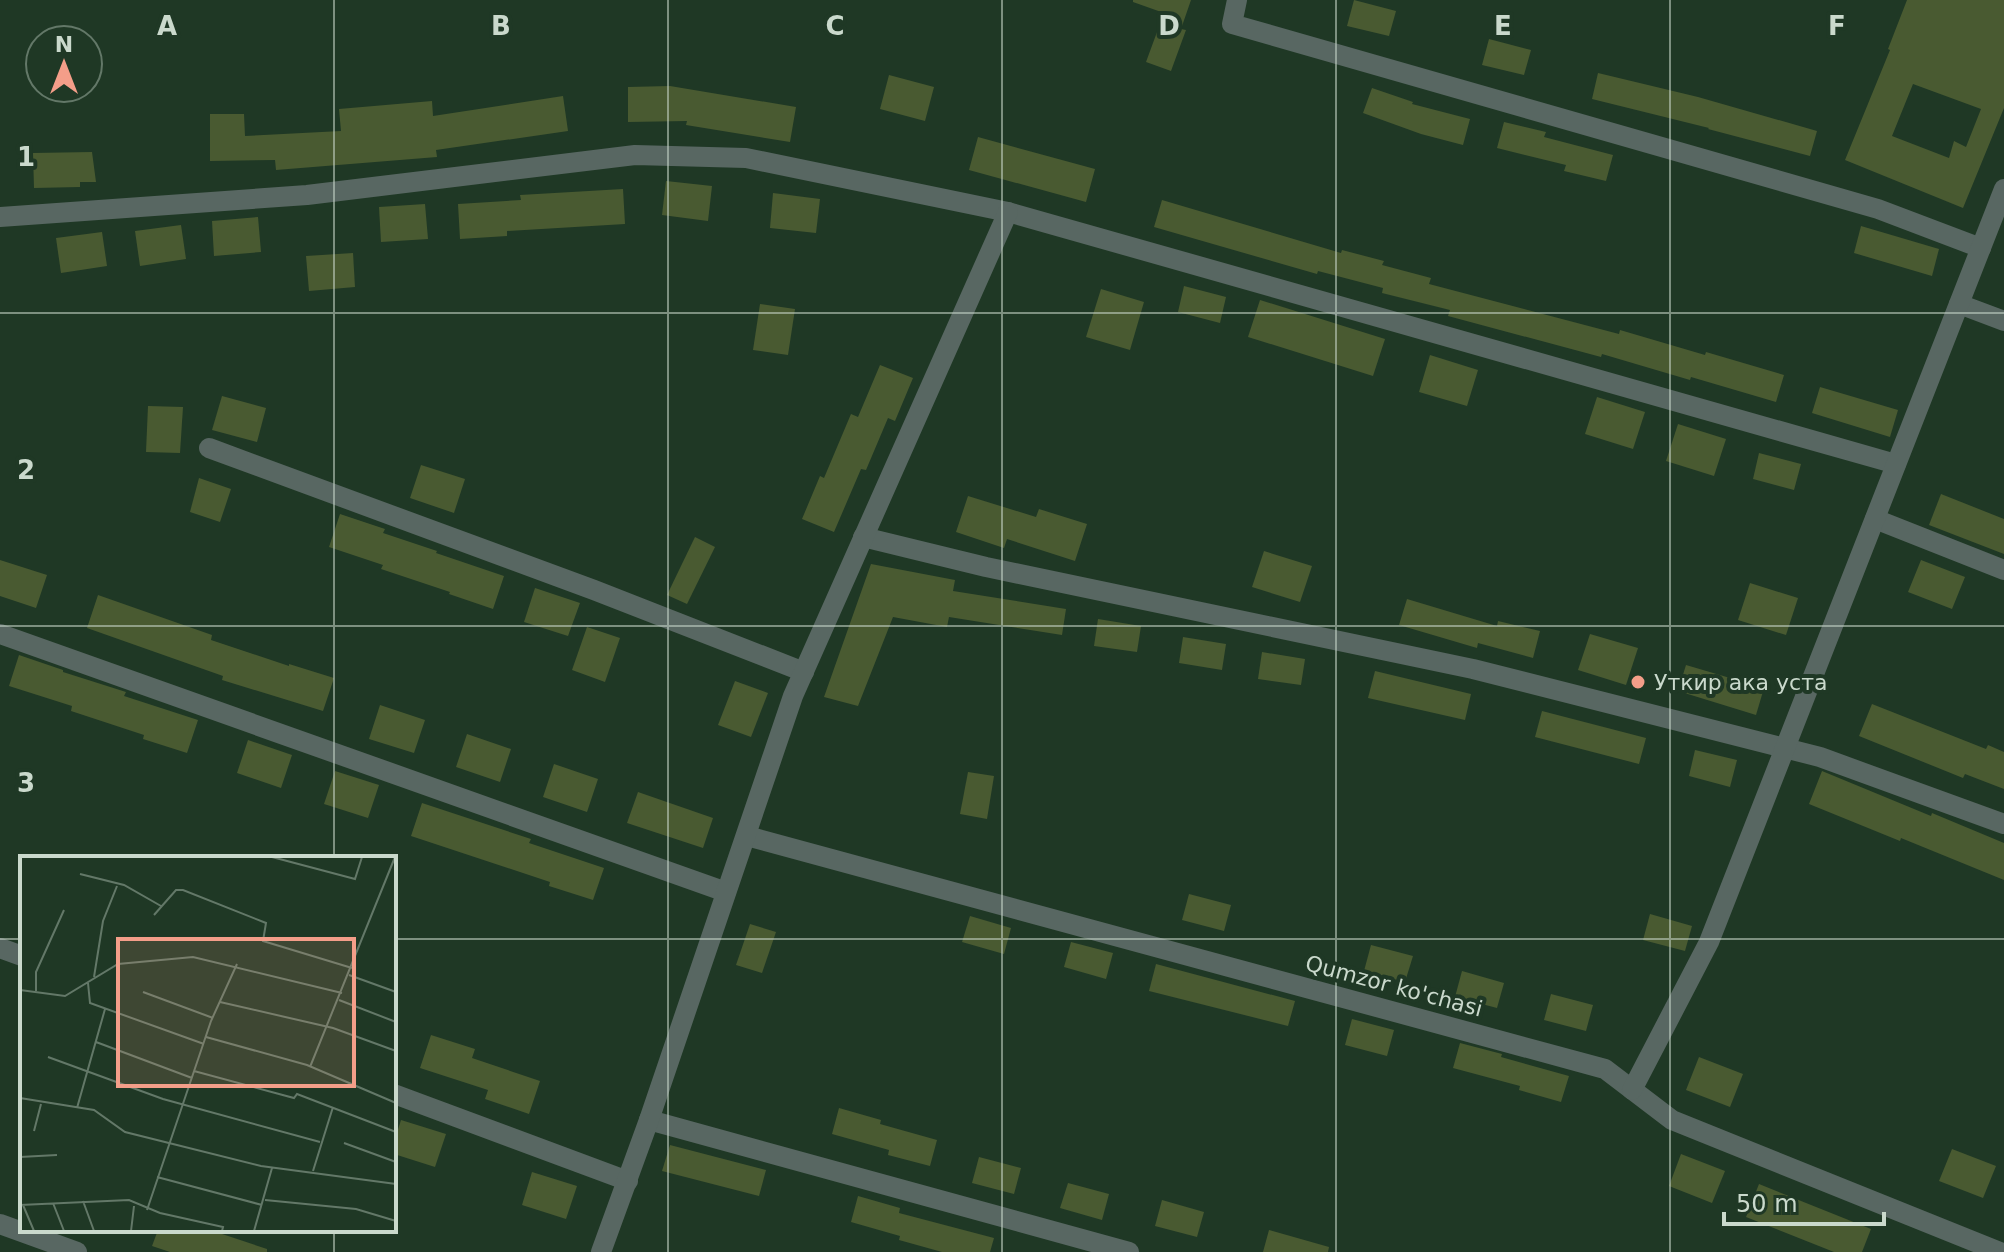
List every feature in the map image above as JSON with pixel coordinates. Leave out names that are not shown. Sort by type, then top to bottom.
[{"type":"street","points":[[1237,0],[1232,24],[1878,209],[1981,248]]},
{"type":"street","points":[[0,217],[307,195],[635,155],[746,158],[1008,212],[1896,464]]},
{"type":"street","points":[[1632,1090],[1709,942],[2004,189]]},
{"type":"street","points":[[601,1252],[793,696],[1008,212]]},
{"type":"street","points":[[1959,304],[2004,321]]},
{"type":"street","points":[[209,448],[594,590],[804,672]]},
{"type":"street","points":[[1875,519],[2004,570]]},
{"type":"street","points":[[863,537],[986,567],[1473,669],[1820,757],[2004,824]]},
{"type":"street","points":[[0,634],[726,892]]},
{"type":"street","name":"Qumzor ko'chasi","points":[[747,836],[1605,1069],[1672,1120],[2000,1252]]},
{"type":"street","points":[[0,948],[20,955]]},
{"type":"street","points":[[396,1095],[628,1181]]},
{"type":"street","points":[[649,1120],[1129,1252]]},
{"type":"street","points":[[0,1224],[20,1231]]},
{"type":"street","points":[[22,1232],[77,1252]]},
{"type":"building","points":[[1133,0],[1191,0],[1181,29],[1186,30],[1171,71],[1146,62],[1164,13]]},
{"type":"building","points":[[1354,0],[1396,11],[1389,36],[1347,26]]},
{"type":"building","points":[[1907,0],[2004,0],[2004,108],[1963,208],[1845,160]],"holes":[[[1913,84],[1981,109],[1966,147],[1954,141],[1949,158],[1892,136]]]},
{"type":"building","points":[[1489,39],[1531,50],[1524,75],[1482,65]]},
{"type":"building","points":[[1598,73],[1698,97],[1817,131],[1810,156],[1592,99]]},
{"type":"building","points":[[889,75],[934,87],[925,121],[880,109]]},
{"type":"building","points":[[670,86],[796,107],[790,142],[686,125],[687,121],[628,122],[628,87]]},
{"type":"building","points":[[1372,88],[1412,104],[1470,119],[1463,145],[1363,113]]},
{"type":"building","points":[[563,96],[568,131],[436,150],[437,157],[276,170],[275,160],[210,161],[210,114],[244,114],[245,136],[341,131],[339,109],[432,101],[433,116]]},
{"type":"building","points":[[1504,122],[1546,132],[1544,137],[1613,155],[1606,181],[1564,171],[1566,165],[1497,148]]},
{"type":"building","points":[[978,137],[1095,169],[1086,202],[969,170]]},
{"type":"building","points":[[92,152],[96,182],[80,182],[80,187],[34,188],[33,153]]},
{"type":"building","points":[[666,181],[712,186],[708,221],[662,215]]},
{"type":"building","points":[[623,189],[625,224],[507,231],[507,236],[460,239],[458,204],[521,200],[520,195]]},
{"type":"building","points":[[773,193],[820,199],[816,233],[770,228]]},
{"type":"building","points":[[1162,200],[1341,253],[1342,250],[1384,261],[1382,265],[1431,278],[1429,284],[1619,334],[1620,330],[1705,355],[1706,352],[1784,375],[1776,402],[1691,377],[1690,380],[1602,354],[1601,357],[1448,316],[1450,310],[1382,293],[1383,288],[1318,271],[1317,274],[1154,227]]},
{"type":"building","points":[[425,204],[428,239],[381,242],[379,207]]},
{"type":"building","points":[[258,217],[261,252],[214,256],[212,221]]},
{"type":"building","points":[[181,225],[186,259],[140,266],[135,231]]},
{"type":"building","points":[[1861,226],[1939,249],[1932,276],[1854,253]]},
{"type":"building","points":[[102,232],[107,266],[61,273],[56,238]]},
{"type":"building","points":[[353,253],[355,287],[309,291],[306,256]]},
{"type":"building","points":[[1184,286],[1226,297],[1220,323],[1178,312]]},
{"type":"building","points":[[1101,289],[1144,302],[1130,350],[1086,337]]},
{"type":"building","points":[[1260,300],[1385,339],[1373,376],[1248,337]]},
{"type":"building","points":[[760,304],[795,309],[788,355],[753,350]]},
{"type":"building","points":[[1430,355],[1478,370],[1467,406],[1419,392]]},
{"type":"building","points":[[880,365],[913,378],[895,421],[888,418],[866,470],[861,469],[834,532],[802,519],[820,476],[824,478],[851,414],[858,417]]},
{"type":"building","points":[[1820,387],[1898,410],[1890,437],[1812,413]]},
{"type":"building","points":[[222,396],[266,408],[257,442],[212,430]]},
{"type":"building","points":[[1597,397],[1645,412],[1633,449],[1585,434]]},
{"type":"building","points":[[148,406],[183,407],[180,453],[146,452]]},
{"type":"building","points":[[1678,424],[1726,439],[1714,476],[1666,461]]},
{"type":"building","points":[[1759,453],[1801,464],[1794,490],[1753,479]]},
{"type":"building","points":[[421,465],[465,479],[454,513],[410,498]]},
{"type":"building","points":[[199,478],[231,489],[220,522],[190,512]]},
{"type":"building","points":[[1941,494],[2004,519],[2004,554],[1929,525]]},
{"type":"building","points":[[968,496],[1036,517],[1039,509],[1087,524],[1075,561],[1007,539],[1004,548],[956,532]]},
{"type":"building","points":[[340,514],[385,529],[383,533],[504,576],[493,609],[329,547]]},
{"type":"building","points":[[695,537],[715,547],[687,604],[667,595]]},
{"type":"building","points":[[1264,551],[1312,566],[1300,602],[1252,587]]},
{"type":"building","points":[[0,560],[47,575],[36,608],[0,596]]},
{"type":"building","points":[[1921,560],[1965,577],[1952,609],[1908,592]]},
{"type":"building","points":[[871,564],[955,580],[953,591],[1066,609],[1062,635],[949,617],[947,627],[893,617],[858,706],[824,697]]},
{"type":"building","points":[[1750,583],[1798,598],[1786,635],[1738,620]]},
{"type":"building","points":[[535,588],[580,603],[568,636],[524,622]]},
{"type":"building","points":[[98,595],[212,635],[211,640],[334,678],[323,711],[222,680],[223,676],[87,628]]},
{"type":"building","points":[[1407,599],[1497,626],[1498,621],[1540,631],[1533,658],[1478,643],[1477,648],[1399,625]]},
{"type":"building","points":[[1098,619],[1141,626],[1137,652],[1094,646]]},
{"type":"building","points":[[587,627],[620,638],[605,682],[572,670]]},
{"type":"building","points":[[1590,634],[1638,648],[1626,685],[1578,670]]},
{"type":"building","points":[[1183,637],[1226,644],[1222,670],[1179,663]]},
{"type":"building","points":[[1262,652],[1305,659],[1301,685],[1258,679]]},
{"type":"building","points":[[19,655],[126,692],[124,696],[198,720],[187,753],[71,711],[72,706],[9,686]]},
{"type":"building","points":[[1686,665],[1764,688],[1756,715],[1678,691]]},
{"type":"building","points":[[1375,671],[1471,694],[1465,720],[1368,698]]},
{"type":"building","points":[[735,681],[768,693],[751,737],[718,725]]},
{"type":"building","points":[[1872,704],[1986,749],[1988,745],[2004,752],[2004,789],[1965,774],[1963,778],[1859,736]]},
{"type":"building","points":[[380,705],[425,720],[414,753],[369,739]]},
{"type":"building","points":[[1542,711],[1646,738],[1639,764],[1535,737]]},
{"type":"building","points":[[467,734],[511,749],[500,782],[456,767]]},
{"type":"building","points":[[248,740],[292,755],[281,788],[237,773]]},
{"type":"building","points":[[1695,750],[1737,760],[1730,787],[1689,776]]},
{"type":"building","points":[[554,764],[598,779],[587,812],[543,797]]},
{"type":"building","points":[[335,771],[379,785],[368,818],[324,804]]},
{"type":"building","points":[[1822,771],[2004,843],[2004,880],[1809,804]]},
{"type":"building","points":[[968,772],[994,776],[987,819],[960,814]]},
{"type":"building","points":[[638,792],[713,818],[703,848],[627,823]]},
{"type":"building","points":[[422,803],[531,839],[529,843],[604,868],[593,900],[549,886],[550,882],[411,836]]},
{"type":"building","points":[[1189,894],[1231,905],[1224,931],[1182,920]]},
{"type":"building","points":[[1650,914],[1692,926],[1685,951],[1643,940]]},
{"type":"building","points":[[970,916],[1011,928],[1004,954],[962,942]]},
{"type":"building","points":[[750,924],[776,932],[762,973],[736,965]]},
{"type":"building","points":[[1071,942],[1113,953],[1106,979],[1064,967]]},
{"type":"building","points":[[1371,945],[1413,956],[1405,982],[1364,971]]},
{"type":"building","points":[[1156,964],[1295,1001],[1288,1026],[1149,991]]},
{"type":"building","points":[[1462,971],[1504,983],[1497,1008],[1455,997]]},
{"type":"building","points":[[1551,994],[1593,1005],[1586,1031],[1544,1020]]},
{"type":"building","points":[[1352,1019],[1394,1030],[1387,1056],[1345,1045]]},
{"type":"building","points":[[431,1035],[475,1049],[472,1058],[540,1081],[529,1114],[485,1099],[488,1090],[420,1068]]},
{"type":"building","points":[[1460,1043],[1569,1076],[1561,1102],[1519,1090],[1520,1086],[1453,1068]]},
{"type":"building","points":[[1699,1057],[1743,1074],[1730,1107],[1686,1090]]},
{"type":"building","points":[[839,1108],[881,1120],[880,1124],[937,1140],[930,1166],[888,1155],[889,1150],[832,1134]]},
{"type":"building","points":[[401,1120],[446,1134],[435,1167],[396,1155],[396,1136]]},
{"type":"building","points":[[670,1145],[766,1170],[759,1196],[662,1171]]},
{"type":"building","points":[[1952,1149],[1996,1166],[1983,1198],[1939,1181]]},
{"type":"building","points":[[1681,1154],[1725,1171],[1712,1203],[1669,1186]]},
{"type":"building","points":[[979,1157],[1021,1168],[1014,1194],[972,1183]]},
{"type":"building","points":[[532,1172],[577,1186],[566,1219],[522,1205]]},
{"type":"building","points":[[1068,1183],[1109,1194],[1102,1220],[1060,1208]]},
{"type":"building","points":[[1759,1184],[1871,1229],[1862,1252],[1834,1252],[1746,1217]]},
{"type":"building","points":[[858,1196],[900,1208],[899,1213],[994,1238],[990,1252],[942,1252],[851,1222]]},
{"type":"building","points":[[1162,1200],[1204,1212],[1197,1237],[1155,1226]]},
{"type":"building","points":[[1269,1230],[1329,1247],[1328,1252],[1263,1252]]},
{"type":"building","points":[[157,1232],[216,1232],[267,1249],[267,1252],[170,1252],[152,1246]]},
{"type":"place","name":"Уткир ака уста","points":[[1638,682]]}]
